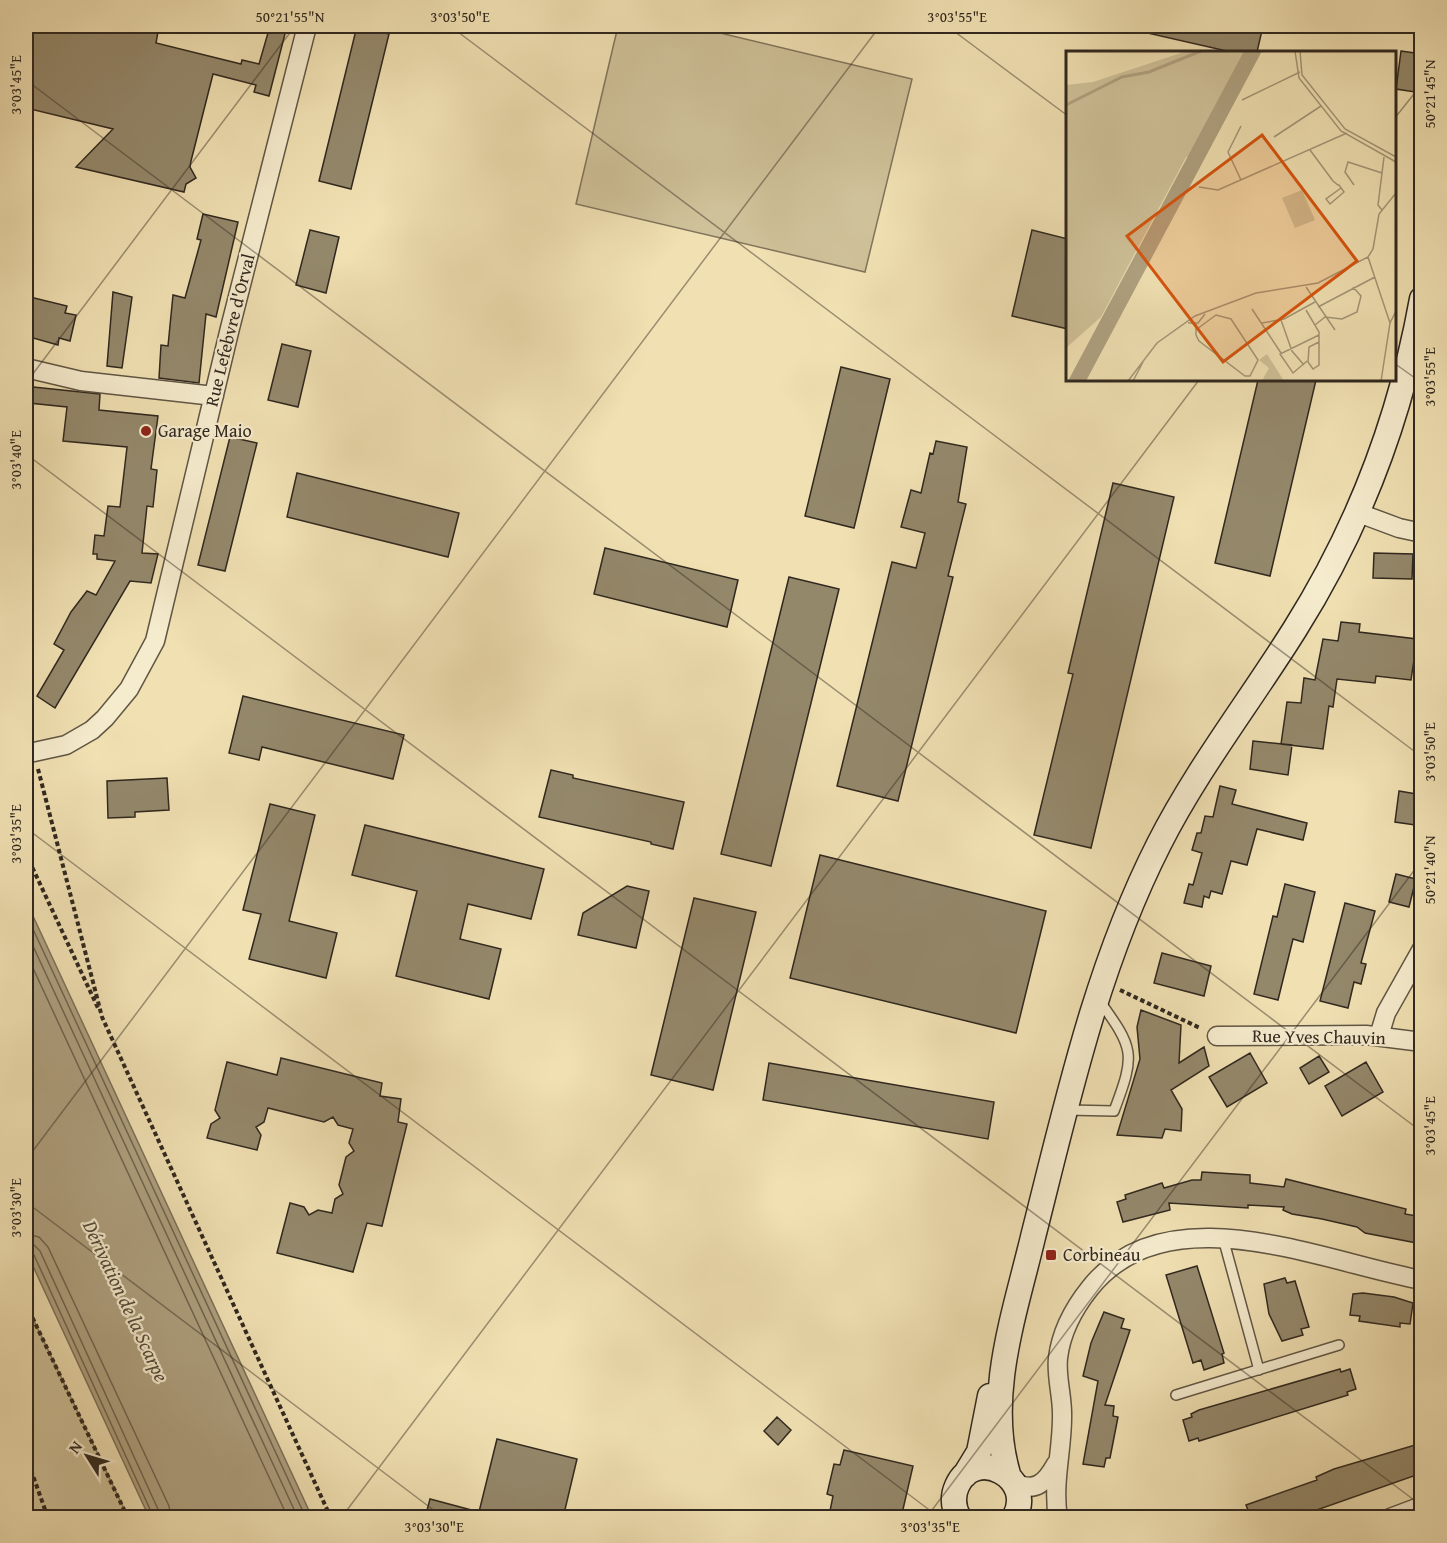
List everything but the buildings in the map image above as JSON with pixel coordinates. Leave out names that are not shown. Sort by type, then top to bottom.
[{"type":"main road","points":[[959,1518],[954,1508],[954,1492],[979,1452],[991,1391],[1010,1334],[1065,1110],[1099,988],[1127,913],[1163,837],[1190,790],[1323,583],[1356,513],[1397,407],[1422,299]]},
{"type":"main road","points":[[1010,1334],[1000,1404],[1002,1451],[1020,1501],[1014,1518]]},
{"type":"main road","points":[[964,1475],[983,1467],[994,1467],[1011,1478]]},
{"type":"street","name":"Rue Lefebvre d'Orval","points":[[34,752],[66,745],[92,730],[129,689],[146,660],[162,624],[172,563],[307,26]]},
{"type":"street","points":[[26,368],[81,381],[214,396]]},
{"type":"street","points":[[1356,513],[1399,528],[1422,533]]},
{"type":"street","points":[[1379,1036],[1386,1013],[1422,949]]},
{"type":"street","name":"Rue Yves Chauvin","points":[[1217,1036],[1379,1036],[1422,1042]]},
{"type":"street","points":[[1058,1518],[1057,1463],[1062,1415],[1058,1359],[1067,1327],[1084,1295],[1109,1267],[1126,1256],[1182,1240],[1223,1238],[1278,1246],[1422,1280]]},
{"type":"street","points":[[1011,1478],[1025,1487],[1039,1486],[1057,1463]]},
{"type":"street","points":[[1390,1518],[1422,1506]]},
{"type":"lane","points":[[1065,1110],[1114,1111],[1127,1077],[1129,1050],[1126,1036],[1099,988]]},
{"type":"lane","points":[[1223,1238],[1259,1370]]},
{"type":"lane","points":[[1176,1395],[1339,1345]]},
{"type":"path","points":[[34,752],[102,1017]]},
{"type":"path","points":[[26,854],[331,1518]]},
{"type":"path","points":[[1099,988],[1217,1036]]},
{"type":"path","points":[[26,1304],[128,1518]]},
{"type":"path","points":[[26,1456],[48,1518]]},
{"type":"shaded area","points":[[618,26],[691,26],[912,79],[865,272],[576,204]]},
{"type":"shaded area","points":[[26,1304],[128,1517],[26,1517]]},
{"type":"water","name":"Dérivation de la Scarpe","points":[[26,899],[312,1517],[149,1517],[26,1251]]},
{"type":"place","name":"Garage Maio","points":[[146,431]]},
{"type":"place","name":"Corbineau","points":[[1051,1255]]}]
